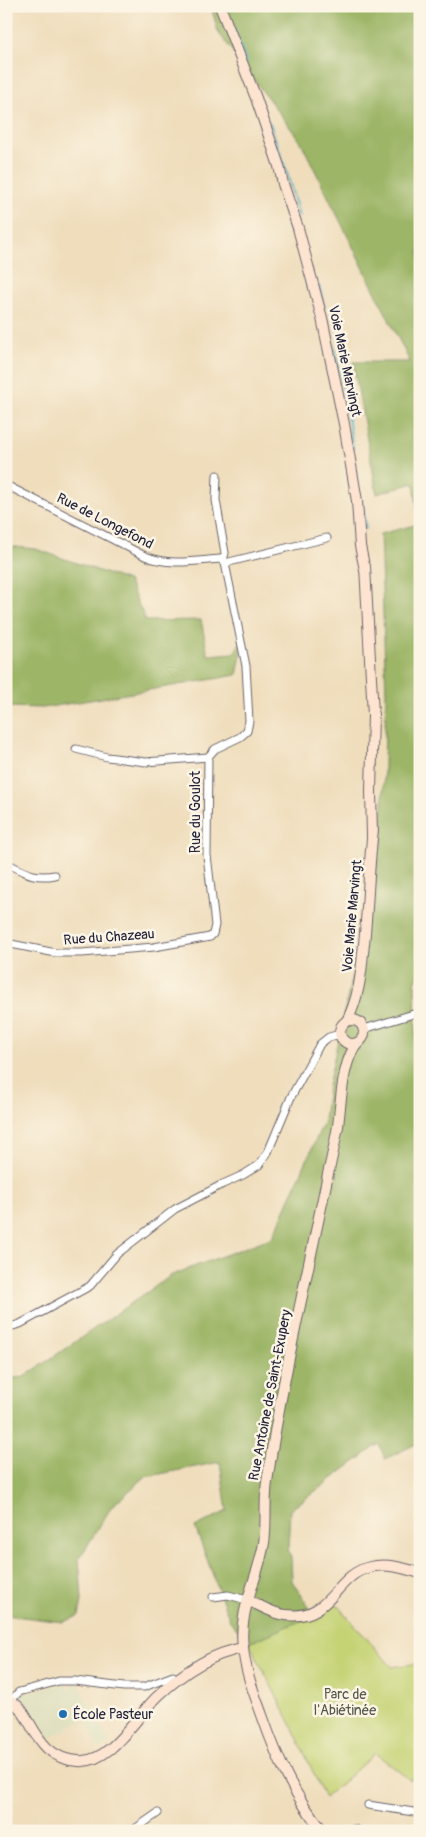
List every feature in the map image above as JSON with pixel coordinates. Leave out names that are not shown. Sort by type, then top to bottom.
[{"type":"main road","name":"Voie Marie Marvingt","points":[[220,6],[256,98],[298,228],[331,354],[356,501],[363,526],[376,773],[367,926],[356,999],[357,1024]]},
{"type":"main road","points":[[357,1024],[364,1036],[358,1043],[351,1044],[342,1038],[341,1026],[357,1024]]},
{"type":"main road","name":"Rue Antoine de Saint-Exupery","points":[[342,1038],[347,1067]]},
{"type":"main road","name":"Rue Antoine de Saint-Exupery","points":[[323,1831],[305,1808],[288,1780],[277,1756],[254,1691],[243,1648],[244,1613],[264,1547],[266,1491],[278,1412],[334,1149],[347,1067],[353,1048],[358,1043]]},
{"type":"main road","points":[[247,1600],[278,1614],[301,1615],[324,1606],[348,1578],[369,1567],[393,1566],[420,1573]]},
{"type":"main road","points":[[8,1701],[17,1704],[38,1740],[50,1751],[67,1760],[88,1761],[100,1757],[111,1748],[149,1704],[176,1680],[211,1657],[226,1651],[243,1648]]},
{"type":"street","name":"Rue du Goulot","points":[[213,934],[215,925],[208,875],[207,851],[208,757],[215,750],[240,737],[247,731],[250,721],[246,666],[224,562],[224,546],[216,500],[217,475]]},
{"type":"street","name":"Rue de Longefond","points":[[6,485],[150,559],[167,562],[224,562],[327,538]]},
{"type":"street","points":[[76,749],[106,757],[146,762],[208,757]]},
{"type":"street","points":[[6,863],[22,873],[44,877],[55,875]]},
{"type":"street","name":"Rue du Chazeau","points":[[6,943],[56,953],[82,953],[154,947],[210,937],[213,934]]},
{"type":"street","points":[[357,1024],[420,1012]]},
{"type":"street","points":[[6,1328],[20,1324],[90,1286],[117,1254],[175,1209],[243,1175],[258,1165],[268,1152],[291,1097],[320,1044],[329,1037],[342,1038]]},
{"type":"street","points":[[213,1597],[228,1595],[247,1600]]},
{"type":"street","points":[[8,1701],[19,1692],[59,1681],[144,1687],[173,1676],[176,1680]]},
{"type":"street","points":[[368,1804],[420,1813]]},
{"type":"street","points":[[132,1831],[158,1813]]},
{"type":"shaded area","name":"École Pasteur","points":[[65,1683],[69,1690],[73,1687],[71,1683],[78,1684],[109,1742],[103,1747],[99,1749],[84,1720],[46,1740],[21,1697],[21,1694]]},
{"type":"green space","points":[[211,6],[420,6],[420,971],[415,983],[417,1081],[420,1081],[420,1442],[385,1459],[379,1444],[290,1510],[288,1549],[291,1557],[292,1581],[314,1615],[249,1643],[230,1621],[195,1527],[227,1511],[220,1462],[145,1477],[112,1506],[79,1559],[82,1600],[79,1616],[63,1622],[6,1615],[6,1379],[24,1377],[172,1275],[273,1237],[324,1121],[328,1086],[382,838],[386,693],[380,534],[419,524],[414,483],[377,494],[353,362],[410,362],[301,142],[218,32]]},
{"type":"green space","points":[[6,546],[36,549],[128,581],[146,621],[201,620],[208,655],[234,653],[245,635],[237,675],[43,708],[6,707]]},
{"type":"green space","name":"Parc de l'Abiétinée","points":[[336,1604],[392,1667],[420,1663],[420,1773],[410,1780],[375,1753],[325,1798],[290,1722],[249,1643]]},
{"type":"waterway","points":[[225,6],[247,63]]},
{"type":"waterway","points":[[270,123],[299,216]]},
{"type":"waterway","points":[[319,286],[324,308]]},
{"type":"waterway","points":[[327,320],[342,383],[353,448]]},
{"type":"waterway","points":[[362,504],[366,529]]},
{"type":"place","name":"École Pasteur","points":[[63,1714]]}]
